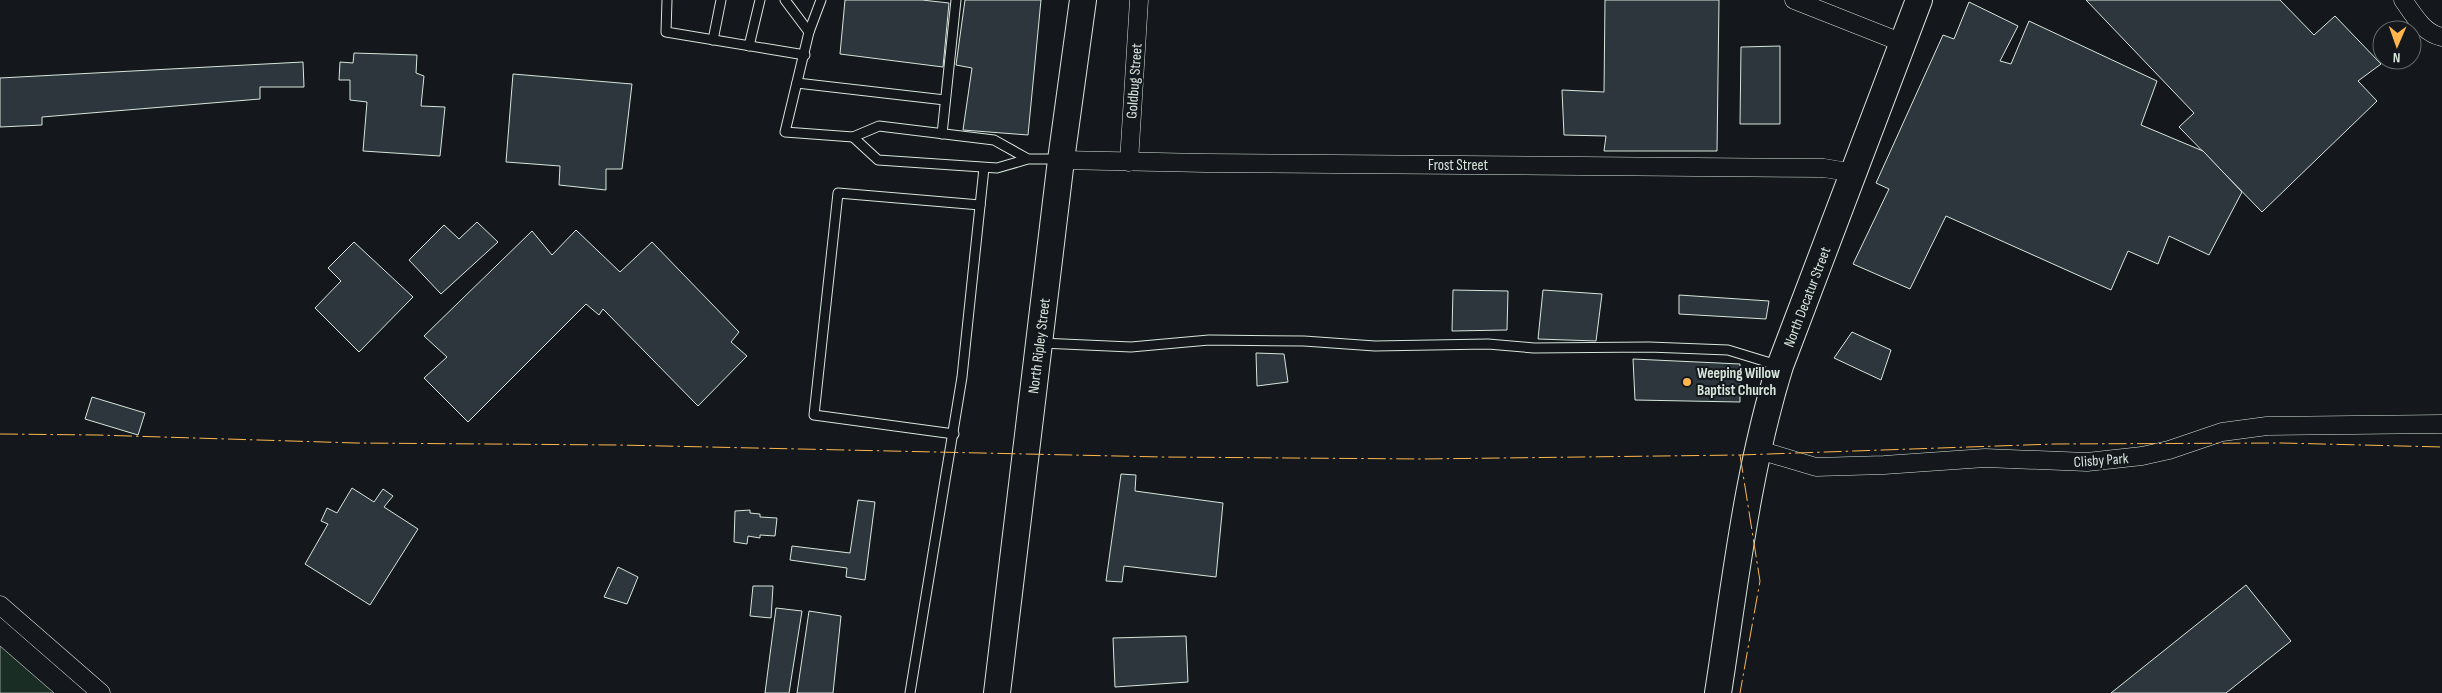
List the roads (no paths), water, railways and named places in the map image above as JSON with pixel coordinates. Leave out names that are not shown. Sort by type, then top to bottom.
[{"type":"street","name":"North Ripley Street","points":[[997,693],[1061,160],[1083,0]]},
{"type":"street","name":"Goldbug Street","points":[[1129,162],[1139,0]]},
{"type":"street","points":[[1794,0],[1903,43]]},
{"type":"street","name":"North Decatur Street","points":[[1718,693],[1743,533],[1766,410],[1780,366],[1920,0]]},
{"type":"street","points":[[2403,0],[2424,28],[2433,35],[2442,37]]},
{"type":"street","name":"Frost Street","points":[[1061,160],[1824,168],[1854,173]]},
{"type":"street","name":"Clisby Park","points":[[1759,450],[1816,467],[1884,465],[1985,458],[2087,462],[2142,456],[2222,432],[2267,426],[2442,424]]},
{"type":"street","points":[[0,605],[102,693]]},
{"type":"lane","points":[[667,0],[666,32],[805,55]]},
{"type":"lane","points":[[713,40],[720,0]]},
{"type":"lane","points":[[749,46],[760,0]]},
{"type":"lane","points":[[785,0],[809,32]]},
{"type":"lane","points":[[821,0],[809,32],[785,132],[853,137],[880,126],[994,140],[1028,159]]},
{"type":"lane","points":[[942,134],[956,0]]},
{"type":"lane","points":[[797,83],[945,100]]},
{"type":"lane","points":[[853,137],[878,160],[997,168],[1028,159],[1061,160]]},
{"type":"lane","points":[[910,693],[954,434],[984,168]]},
{"type":"lane","points":[[954,434],[814,415],[838,193],[980,205]]},
{"type":"lane","points":[[1039,342],[1131,347],[1209,340],[1304,341],[1375,346],[1488,344],[1534,348],[1650,347],[1728,350],[1780,366]]},
{"type":"place","name":"Weeping Willow Baptist Church","points":[[1687,382]]}]
